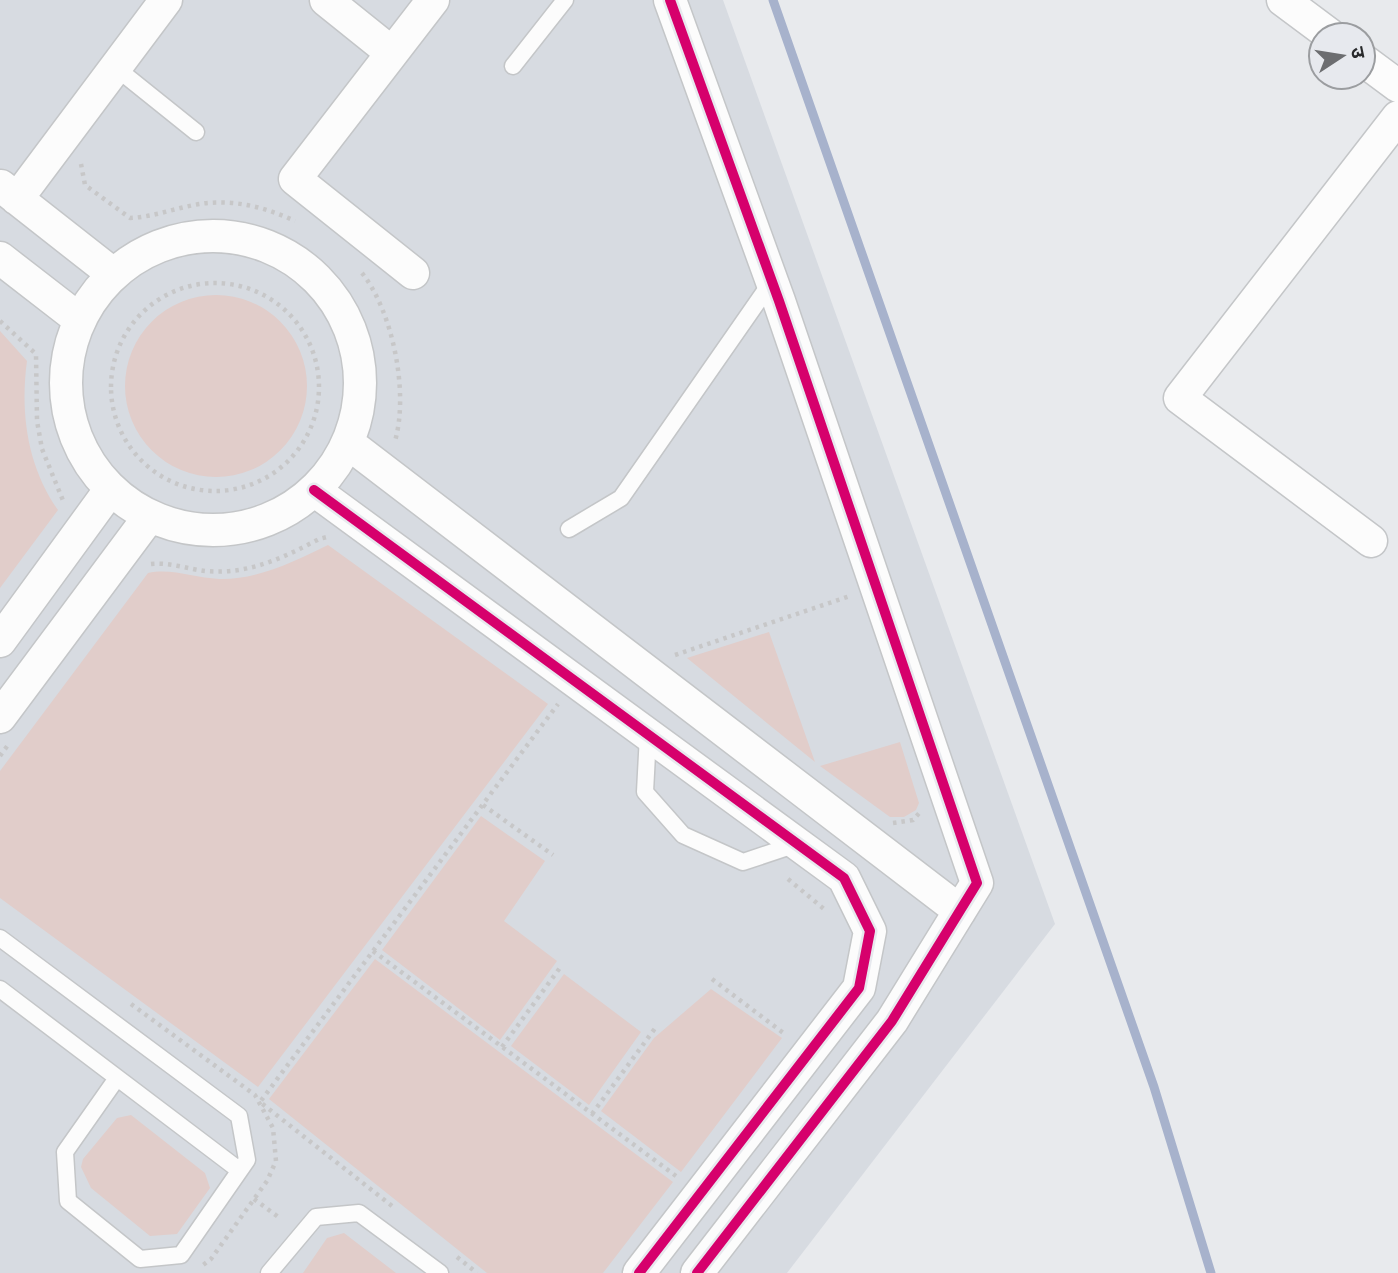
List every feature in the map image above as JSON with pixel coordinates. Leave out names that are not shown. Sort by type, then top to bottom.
[{"type":"street","points":[[113,274],[8,192],[115,67],[166,0]]},
{"type":"street","points":[[326,0],[392,53]]},
{"type":"street","points":[[412,273],[295,179],[433,0]]},
{"type":"street","points":[[670,0],[772,281],[977,883],[892,1021],[696,1273]]},
{"type":"street","points":[[1283,0],[1324,19]]},
{"type":"street","points":[[1377,70],[1398,86]]},
{"type":"street","points":[[1371,541],[1180,398],[1398,117]]},
{"type":"street","points":[[203,235],[252,240],[297,261],[333,296],[355,341],[361,391],[348,443],[324,482],[287,512],[242,529],[195,531],[149,517],[110,490],[81,451],[66,405],[67,357],[80,320],[113,274],[155,247],[203,235]]},
{"type":"street","points":[[0,258],[80,320]]},
{"type":"street","points":[[348,443],[960,911]]},
{"type":"street","points":[[0,641],[110,490]]},
{"type":"street","points":[[314,490],[844,878],[870,931],[859,988],[639,1273]]},
{"type":"street","points":[[8,725],[149,517]]},
{"type":"street","points":[[788,837],[805,793]]},
{"type":"lane","points":[[513,66],[565,0]]},
{"type":"lane","points":[[115,67],[196,132]]},
{"type":"lane","points":[[569,529],[621,498],[772,281]]},
{"type":"lane","points":[[648,734],[645,792],[683,835],[743,862],[788,837]]},
{"type":"lane","points":[[0,938],[239,1116],[247,1160],[181,1255],[140,1259],[68,1201],[65,1152],[117,1078]]},
{"type":"lane","points":[[0,989],[239,1170]]},
{"type":"lane","points":[[269,1273],[316,1217],[359,1213],[439,1273]]},
{"type":"path","points":[[82,158],[81,172],[85,185],[130,218],[197,204],[226,202],[266,208],[301,223]]},
{"type":"path","points":[[357,268],[370,284],[383,311],[393,345],[400,394],[393,447]]},
{"type":"path","points":[[202,283],[237,285],[268,296],[293,318],[311,346],[319,378],[316,411],[303,442],[282,467],[254,484],[219,491],[184,487],[153,471],[128,445],[114,413],[111,377],[120,343],[139,313],[168,293],[202,283]]},
{"type":"path","points":[[0,321],[36,354],[38,431],[51,473],[63,494],[64,514]]},
{"type":"path","points":[[143,568],[160,563],[210,571],[245,569],[274,562],[319,539],[335,536]]},
{"type":"path","points":[[682,665],[671,656],[856,594]]},
{"type":"path","points":[[401,1213],[260,1102],[559,703]]},
{"type":"path","points":[[0,756],[8,725]]},
{"type":"path","points":[[483,805],[553,855]]},
{"type":"path","points":[[891,823],[913,820],[925,806]]},
{"type":"path","points":[[788,879],[830,914]]},
{"type":"path","points":[[373,951],[682,1181]]},
{"type":"path","points":[[502,1047],[562,965]]},
{"type":"path","points":[[712,979],[789,1037]]},
{"type":"path","points":[[592,1114],[656,1027]]},
{"type":"path","points":[[254,1199],[281,1219]]},
{"type":"path","points":[[455,1256],[477,1273]]},
{"type":"shaded area","points":[[0,0],[723,0],[1055,924],[787,1273],[0,1273]]},
{"type":"shaded area","points":[[216,295],[251,302],[280,322],[300,351],[307,386],[300,421],[280,450],[251,470],[216,477],[181,470],[152,450],[132,421],[125,386],[132,351],[152,322],[181,302]]},
{"type":"shaded area","points":[[0,331],[27,361],[25,400],[28,438],[39,475],[58,510],[0,588]]},
{"type":"shaded area","points":[[328,545],[548,704],[258,1087],[0,898],[0,771],[148,573],[166,572],[219,579],[248,576],[276,568]]},
{"type":"shaded area","points":[[769,632],[815,762],[687,658]]},
{"type":"shaded area","points":[[900,742],[919,803],[916,810],[904,817],[890,817],[820,766]]},
{"type":"shaded area","points":[[481,816],[545,861],[504,921],[557,961],[500,1040],[382,950]]},
{"type":"shaded area","points":[[375,959],[673,1182],[603,1273],[487,1273],[269,1099]]},
{"type":"shaded area","points":[[564,974],[641,1032],[589,1105],[511,1046]]},
{"type":"shaded area","points":[[711,989],[782,1038],[681,1172],[601,1111],[654,1038]]},
{"type":"shaded area","points":[[131,1115],[205,1173],[210,1188],[177,1234],[150,1236],[91,1188],[81,1167],[83,1159],[117,1118]]},
{"type":"shaded area","points":[[344,1233],[396,1273],[303,1273],[327,1238]]},
{"type":"waterway","points":[[773,0],[1154,1087],[1211,1273]]},
{"type":"cycle path","points":[[670,0],[779,301],[977,883],[892,1021],[697,1273]]},
{"type":"cycle path","points":[[314,490],[844,878],[870,931],[859,988],[639,1273]]}]
